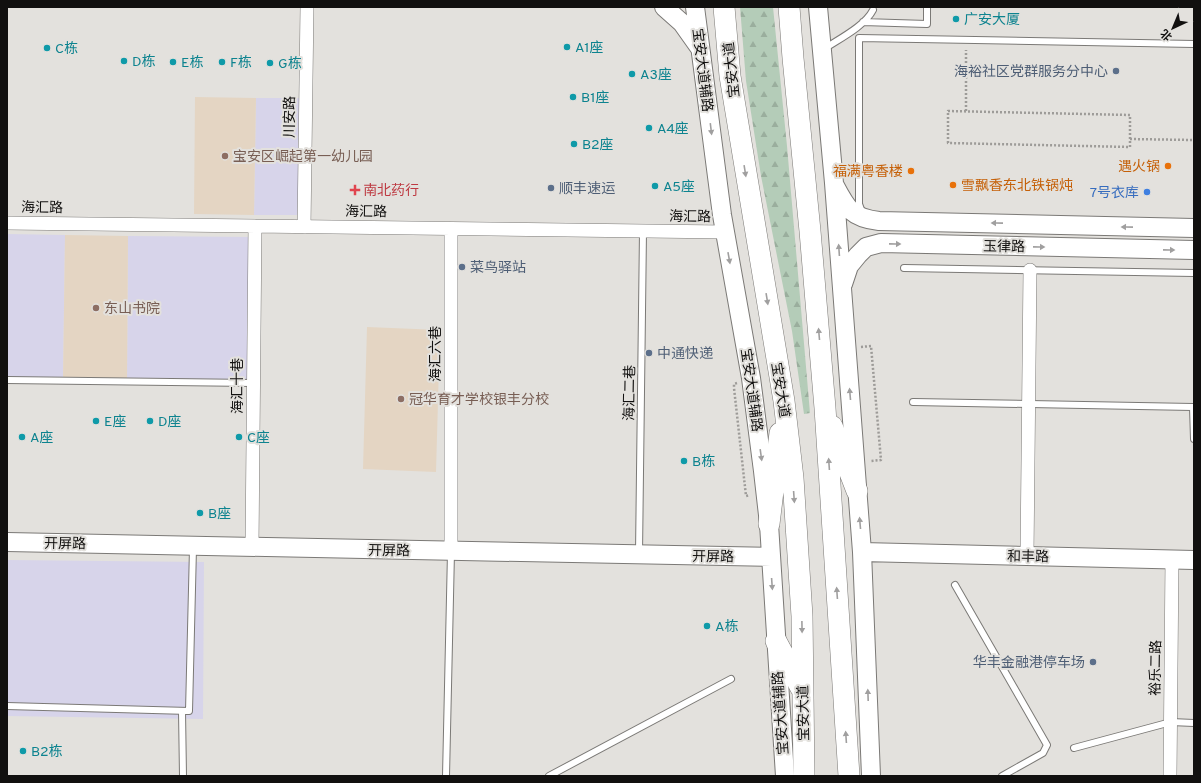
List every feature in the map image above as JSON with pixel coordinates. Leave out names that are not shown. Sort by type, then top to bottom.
[{"type":"main road","points":[[664,7],[682,23],[700,50]]},
{"type":"main road","name":"宝安大道辅路","points":[[695,7],[725,232],[751,378],[763,471],[769,524],[785,776]]},
{"type":"main road","name":"宝安大道","points":[[724,7],[730,76],[784,401],[793,478],[802,616],[804,776]]},
{"type":"main road","points":[[789,7],[825,408],[849,776]]},
{"type":"main road","points":[[818,7],[834,183],[862,552],[872,776]]},
{"type":"main road","name":"玉律路","points":[[834,183],[844,203],[852,212],[865,219],[880,221],[1194,228]]},
{"type":"main road","name":"玉律路","points":[[842,291],[849,266],[866,247],[881,243],[1194,250]]},
{"type":"main road","points":[[769,524],[784,401]]},
{"type":"main road","points":[[825,408],[857,491]]},
{"type":"main road","name":"开屏路","points":[[7,542],[770,557]]},
{"type":"main road","name":"和丰路","points":[[862,552],[1194,560]]},
{"type":"main road","points":[[776,641],[803,692]]},
{"type":"street","name":"川安路","points":[[304,227],[307,7]]},
{"type":"street","name":"海汇路","points":[[7,223],[725,232]]},
{"type":"street","name":"海汇十巷","points":[[252,547],[255,226]]},
{"type":"street","name":"海汇六巷","points":[[451,229],[451,551]]},
{"type":"street","points":[[1027,556],[1030,270]]},
{"type":"street","name":"裕乐二路","points":[[1170,776],[1172,559]]},
{"type":"lane","points":[[863,22],[927,24],[927,7]]},
{"type":"lane","points":[[821,51],[863,22],[870,16],[873,10]]},
{"type":"lane","points":[[865,219],[859,204],[859,38],[1194,44]]},
{"type":"lane","name":"海汇二巷","points":[[639,554],[643,231]]},
{"type":"lane","points":[[904,268],[1194,273]]},
{"type":"lane","points":[[7,380],[253,383]]},
{"type":"lane","points":[[913,402],[1194,407],[1194,439]]},
{"type":"lane","points":[[7,706],[189,712],[193,546]]},
{"type":"lane","points":[[446,776],[451,551]]},
{"type":"lane","points":[[955,585],[1047,745],[1043,754],[1002,776]]},
{"type":"lane","points":[[549,776],[731,679]]},
{"type":"lane","points":[[182,711],[183,776]]},
{"type":"lane","points":[[1074,748],[1171,722],[1194,723]]},
{"type":"path","points":[[966,39],[966,111]]},
{"type":"path","points":[[948,111],[966,111],[1130,115],[1130,147],[948,143],[948,111]]},
{"type":"path","points":[[1130,139],[1192,140]]},
{"type":"path","points":[[861,347],[871,346],[881,460],[871,461]]},
{"type":"path","points":[[734,388],[745,490]]},
{"type":"shaded area","name":"宝安区崛起第一幼儿园","points":[[195,97],[256,98],[254,215],[194,214]]},
{"type":"shaded area","points":[[256,98],[299,98],[298,215],[254,215]]},
{"type":"shaded area","points":[[7,234],[65,235],[63,380],[7,380]]},
{"type":"shaded area","name":"东山书院","points":[[65,235],[128,236],[127,381],[63,380]]},
{"type":"shaded area","points":[[128,236],[254,237],[253,383],[127,381]]},
{"type":"shaded area","name":"冠华育才学校银丰分校","points":[[367,327],[440,330],[436,472],[363,469]]},
{"type":"shaded area","points":[[7,560],[204,562],[203,719],[7,716]]},
{"type":"green space","points":[[740,7],[773,7],[787,146],[810,413],[804,414],[792,331],[761,176],[746,81]]},
{"type":"place","name":"广安大厦","points":[[956,19]]},
{"type":"place","name":"A1座","points":[[567,47]]},
{"type":"place","name":"C栋","points":[[47,48]]},
{"type":"place","name":"D栋","points":[[124,61]]},
{"type":"place","name":"E栋","points":[[173,62]]},
{"type":"place","name":"F栋","points":[[222,62]]},
{"type":"place","name":"G栋","points":[[270,63]]},
{"type":"place","name":"海裕社区党群服务分中心","points":[[1116,71]]},
{"type":"place","name":"A3座","points":[[632,74]]},
{"type":"place","name":"B1座","points":[[573,97]]},
{"type":"place","name":"A4座","points":[[649,128]]},
{"type":"place","name":"B2座","points":[[574,144]]},
{"type":"place","name":"宝安区崛起第一幼儿园","points":[[225,156]]},
{"type":"place","name":"遇火锅","points":[[1168,166]]},
{"type":"place","name":"福满粤香楼","points":[[911,171]]},
{"type":"place","name":"雪飘香·东北铁锅炖","points":[[953,185]]},
{"type":"place","name":"A5座","points":[[655,186]]},
{"type":"place","name":"顺丰速运","points":[[551,188]]},
{"type":"place","name":"南北药行","points":[[355,190]]},
{"type":"place","name":"7号衣库","points":[[1147,192]]},
{"type":"place","name":"菜鸟驿站","points":[[462,267]]},
{"type":"place","name":"东山书院","points":[[96,308]]},
{"type":"place","name":"中通快递","points":[[649,353]]},
{"type":"place","name":"冠华育才学校银丰分校","points":[[401,399]]},
{"type":"place","name":"E座","points":[[96,421]]},
{"type":"place","name":"D座","points":[[150,421]]},
{"type":"place","name":"A座","points":[[22,437]]},
{"type":"place","name":"C座","points":[[239,437]]},
{"type":"place","name":"B栋","points":[[684,461]]},
{"type":"place","name":"B座","points":[[200,513]]},
{"type":"place","name":"A栋","points":[[707,626]]},
{"type":"place","name":"华丰金融港停车场","points":[[1093,662]]},
{"type":"place","name":"B2栋","points":[[23,751]]}]
